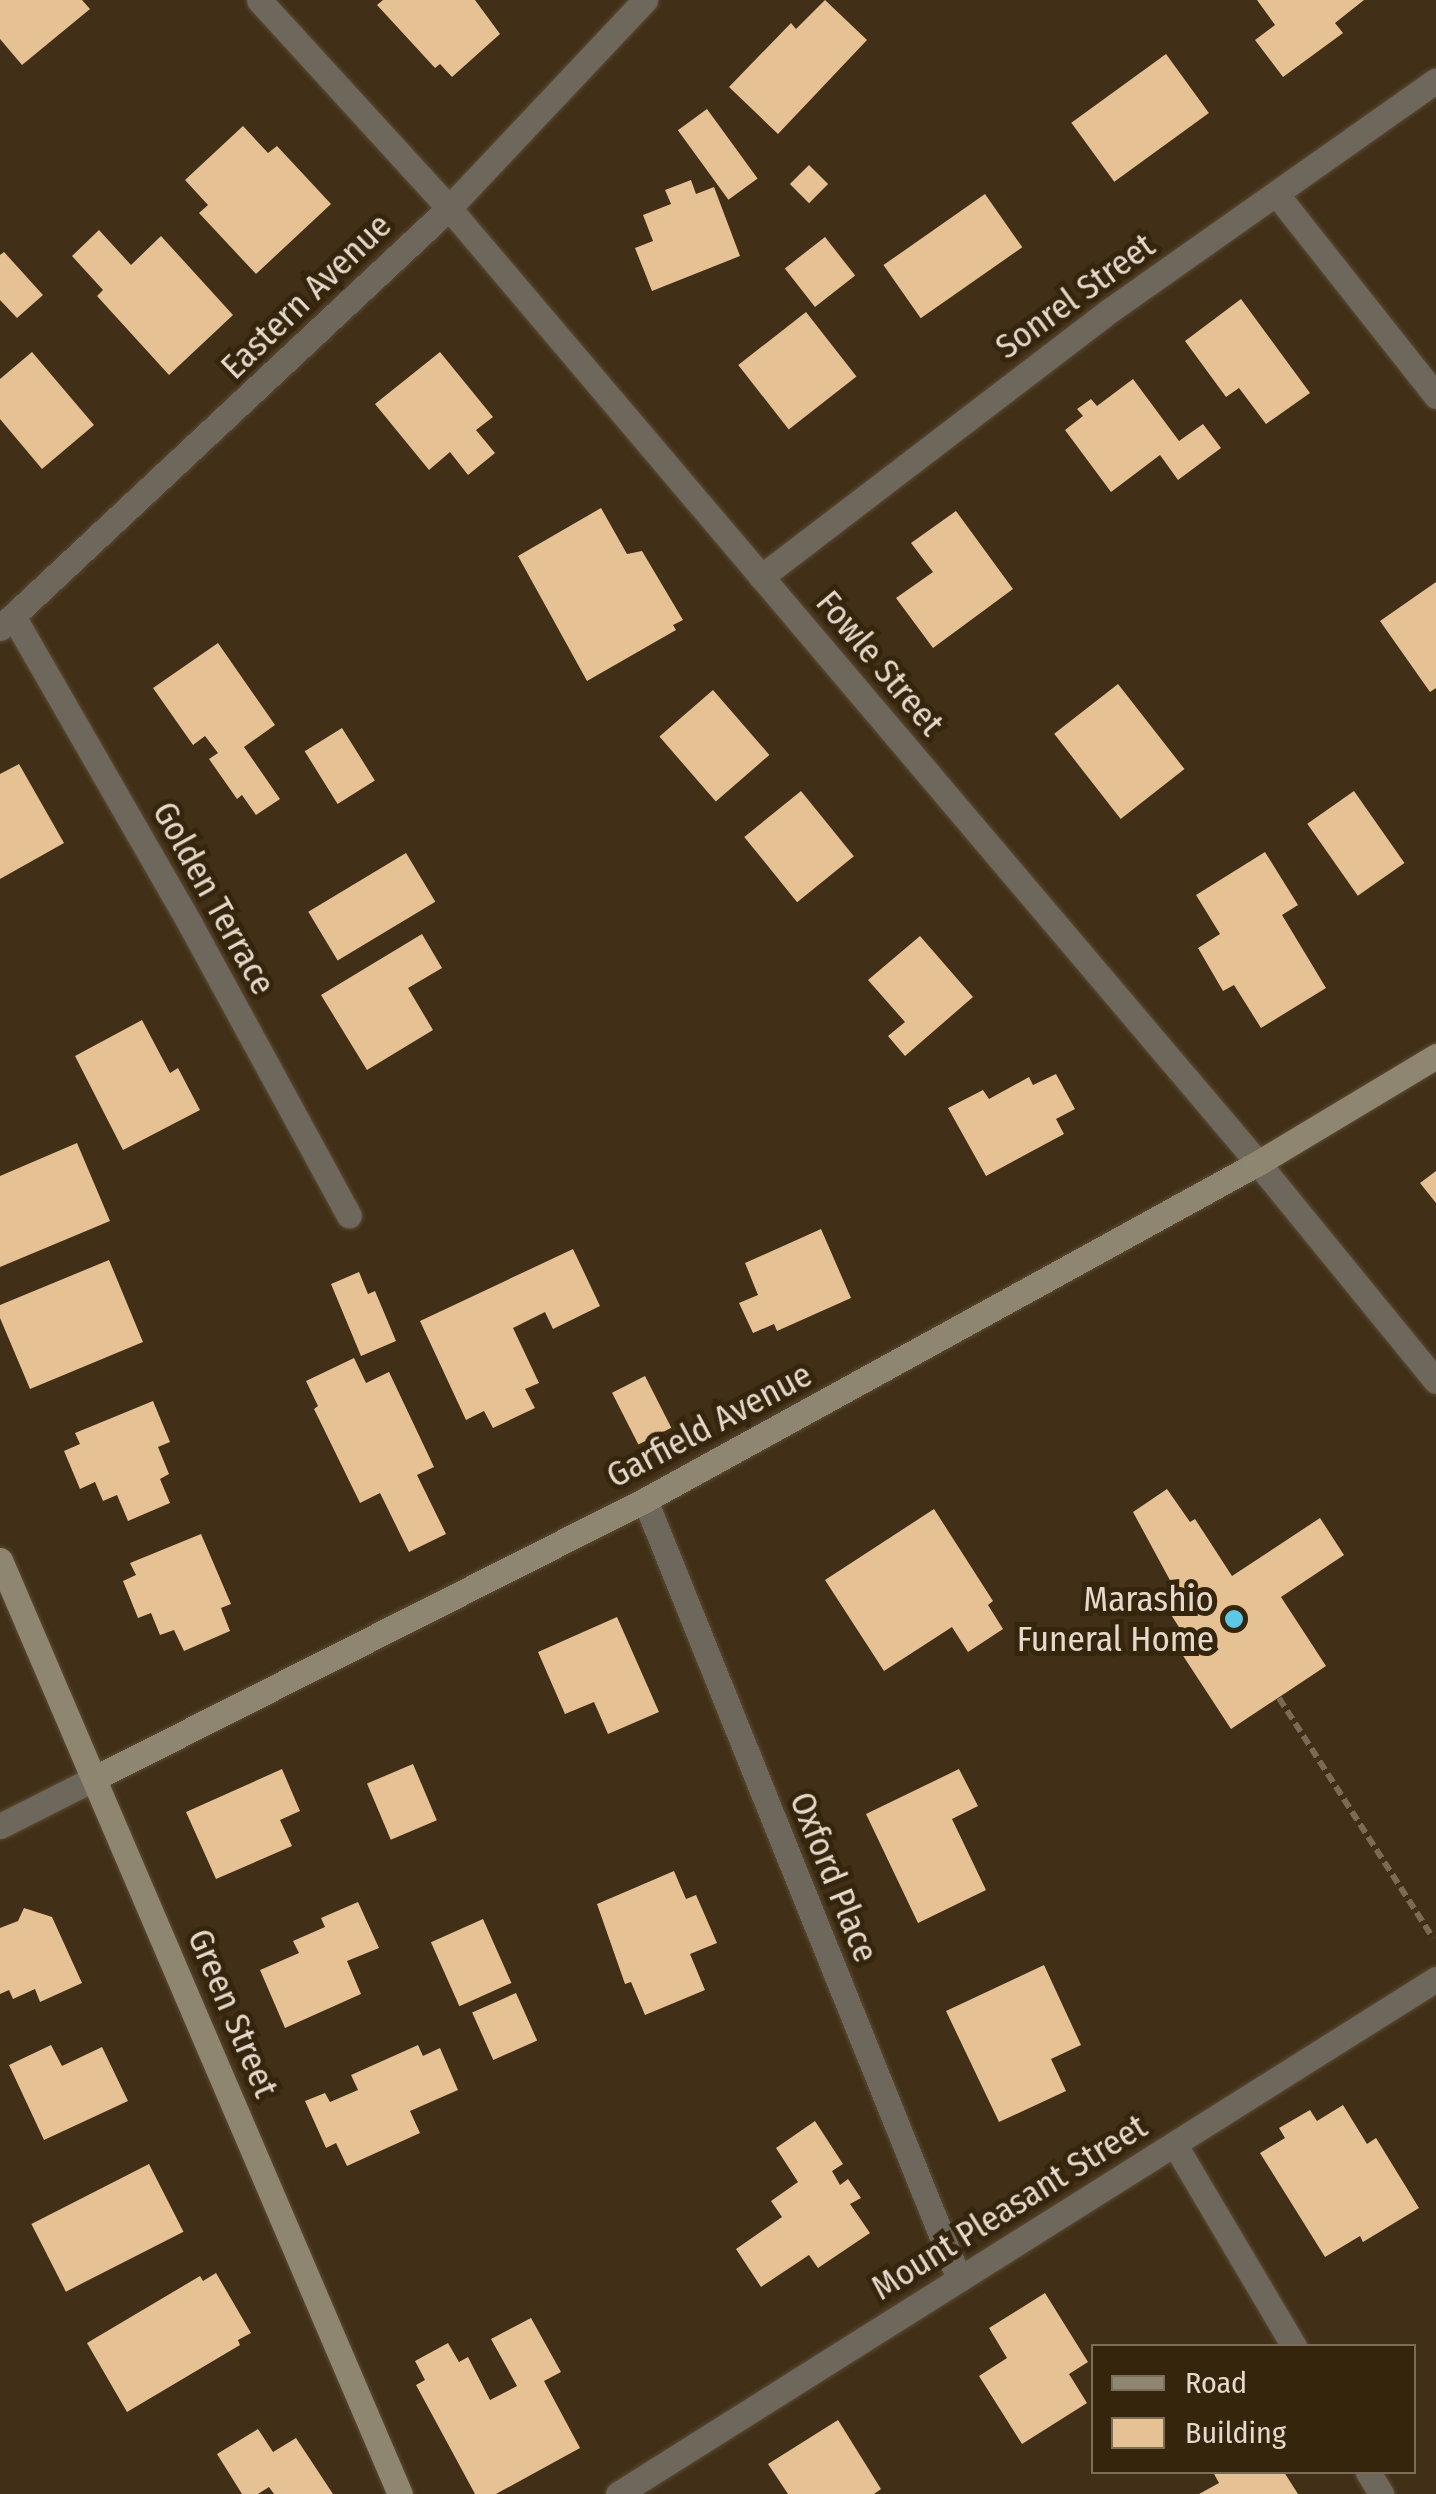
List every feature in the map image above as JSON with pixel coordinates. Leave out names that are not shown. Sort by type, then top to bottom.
[{"type":"street","name":"Fowle Street","points":[[259,0],[449,208],[1258,1163],[1436,1381]]},
{"type":"street","name":"Eastern Avenue","points":[[7,622],[449,208],[645,0]]},
{"type":"street","name":"Sonrel Street","points":[[761,577],[1109,311],[1278,196],[1436,80]]},
{"type":"street","points":[[1278,196],[1436,396]]},
{"type":"street","name":"Golden Terrace","points":[[7,622],[190,924],[349,1216]]},
{"type":"street","name":"Garfield Avenue","points":[[0,1826],[645,1500],[1258,1163],[1436,1056]]},
{"type":"street","name":"Oxford Place","points":[[645,1500],[958,2279]]},
{"type":"street","name":"Green Street","points":[[0,1560],[400,2494]]},
{"type":"street","name":"Mount Pleasant Street","points":[[618,2494],[1436,1978]]},
{"type":"street","points":[[1175,2146],[1293,2344]]},
{"type":"path","points":[[1279,1698],[1436,1944]]},
{"type":"building","points":[[0,0],[82,0],[90,9],[22,65],[0,39]]},
{"type":"building","points":[[383,0],[475,0],[500,34],[452,77],[440,64],[435,68],[377,5]]},
{"type":"building","points":[[825,0],[867,40],[778,134],[729,87],[791,23],[796,29]]},
{"type":"building","points":[[1257,0],[1364,0],[1335,23],[1343,33],[1283,77],[1255,40],[1275,25]]},
{"type":"building","points":[[1166,54],[1209,113],[1114,182],[1071,123]]},
{"type":"building","points":[[707,109],[758,179],[728,200],[678,130]]},
{"type":"building","points":[[243,126],[268,153],[277,146],[331,204],[256,274],[199,213],[208,205],[185,180]]},
{"type":"building","points":[[809,165],[828,184],[809,203],[790,184]]},
{"type":"building","points":[[691,180],[696,194],[714,187],[740,256],[652,291],[635,248],[653,241],[643,215],[671,204],[665,190]]},
{"type":"building","points":[[985,194],[1022,247],[921,318],[883,265]]},
{"type":"building","points":[[99,230],[131,265],[161,236],[233,315],[169,375],[97,296],[103,290],[72,256]]},
{"type":"building","points":[[825,237],[855,276],[815,307],[785,268]]},
{"type":"building","points":[[4,252],[43,295],[17,318],[0,300],[0,255]]},
{"type":"building","points":[[1241,299],[1310,393],[1266,424],[1239,388],[1226,397],[1185,341]]},
{"type":"building","points":[[806,312],[856,377],[789,430],[738,365]]},
{"type":"building","points":[[32,352],[94,425],[42,469],[0,419],[0,379]]},
{"type":"building","points":[[440,352],[493,417],[476,430],[495,453],[468,475],[450,452],[429,470],[375,404]]},
{"type":"building","points":[[1133,379],[1179,441],[1203,424],[1221,448],[1178,480],[1160,455],[1111,492],[1065,430],[1083,416],[1077,409],[1091,399],[1097,406]]},
{"type":"building","points":[[601,508],[627,554],[642,551],[683,620],[673,625],[676,630],[587,681],[518,556]]},
{"type":"building","points":[[956,511],[1013,589],[933,648],[896,598],[933,572],[911,543]]},
{"type":"building","points":[[1436,582],[1436,688],[1430,692],[1380,621]]},
{"type":"building","points":[[218,643],[275,725],[244,747],[280,799],[256,815],[242,795],[237,799],[209,759],[218,753],[205,736],[193,745],[153,688]]},
{"type":"building","points":[[1118,684],[1184,769],[1121,819],[1054,734]]},
{"type":"building","points":[[713,690],[769,755],[716,801],[659,737]]},
{"type":"building","points":[[342,728],[375,781],[338,804],[305,751]]},
{"type":"building","points":[[19,764],[64,843],[0,879],[0,774]]},
{"type":"building","points":[[801,791],[854,856],[797,902],[744,837]]},
{"type":"building","points":[[1354,791],[1404,863],[1358,896],[1307,824]]},
{"type":"building","points":[[1265,852],[1298,905],[1282,915],[1326,988],[1261,1028],[1234,985],[1223,991],[1198,948],[1220,934],[1196,895]]},
{"type":"building","points":[[406,853],[435,902],[338,961],[308,912]]},
{"type":"building","points":[[422,934],[442,968],[408,988],[433,1030],[367,1070],[321,995]]},
{"type":"building","points":[[920,936],[973,997],[905,1056],[888,1036],[905,1022],[868,980]]},
{"type":"building","points":[[142,1020],[170,1073],[178,1068],[200,1110],[123,1150],[75,1056]]},
{"type":"building","points":[[1056,1074],[1075,1109],[1056,1119],[1064,1134],[986,1176],[948,1108],[983,1090],[989,1099],[1029,1077],[1033,1085]]},
{"type":"building","points":[[77,1143],[110,1221],[0,1267],[0,1176]]},
{"type":"building","points":[[1436,1171],[1436,1203],[1420,1183]]},
{"type":"building","points":[[821,1229],[851,1298],[777,1331],[774,1324],[753,1333],[739,1303],[758,1295],[745,1263]]},
{"type":"building","points":[[573,1249],[600,1306],[553,1329],[545,1312],[513,1328],[539,1383],[525,1389],[535,1408],[493,1428],[484,1411],[466,1420],[420,1321]]},
{"type":"building","points":[[109,1260],[143,1342],[30,1389],[0,1318],[0,1305]]},
{"type":"building","points":[[359,1272],[368,1294],[375,1291],[396,1341],[361,1356],[331,1284]]},
{"type":"building","points":[[354,1358],[366,1383],[389,1372],[434,1467],[417,1475],[446,1534],[409,1552],[380,1493],[360,1503],[314,1409],[318,1406],[306,1381]]},
{"type":"building","points":[[645,1376],[671,1428],[638,1444],[612,1393]]},
{"type":"building","points":[[153,1401],[170,1442],[158,1447],[169,1474],[160,1479],[170,1503],[128,1521],[117,1495],[103,1501],[95,1482],[80,1489],[64,1451],[80,1444],[75,1433]]},
{"type":"building","name":"Marashio Funeral Home","points":[[1167,1489],[1190,1522],[1195,1519],[1232,1576],[1320,1518],[1344,1555],[1281,1597],[1326,1666],[1231,1729],[1176,1645],[1186,1638],[1157,1593],[1172,1584],[1133,1512]]},
{"type":"building","points":[[934,1509],[993,1601],[988,1605],[1003,1629],[968,1652],[952,1627],[884,1671],[825,1580]]},
{"type":"building","points":[[201,1534],[231,1604],[221,1608],[230,1631],[184,1651],[174,1630],[160,1635],[151,1613],[138,1618],[123,1581],[136,1575],[130,1563]]},
{"type":"building","points":[[617,1617],[659,1712],[608,1734],[594,1702],[565,1714],[538,1652]]},
{"type":"building","points":[[413,1764],[437,1820],[391,1840],[367,1784]]},
{"type":"building","points":[[282,1769],[300,1811],[280,1820],[292,1846],[216,1879],[186,1812]]},
{"type":"building","points":[[959,1769],[978,1806],[952,1819],[986,1890],[918,1923],[866,1814]]},
{"type":"building","points":[[674,1871],[686,1899],[696,1895],[717,1943],[690,1954],[705,1990],[645,2015],[631,1982],[625,1984],[597,1904]]},
{"type":"building","points":[[358,1902],[379,1948],[347,1961],[361,1994],[285,2028],[260,1970],[299,1953],[293,1941],[325,1927],[321,1918]]},
{"type":"building","points":[[24,1908],[52,1917],[82,1983],[40,2002],[35,1989],[13,1999],[9,1990],[0,1994],[0,1928],[18,1921]]},
{"type":"building","points":[[483,1919],[511,1983],[459,2006],[431,1942]]},
{"type":"building","points":[[1044,1965],[1081,2045],[1051,2059],[1066,2091],[999,2122],[946,2011]]},
{"type":"building","points":[[516,1993],[537,2041],[493,2060],[472,2013]]},
{"type":"building","points":[[51,2045],[62,2066],[102,2047],[128,2101],[44,2140],[9,2065]]},
{"type":"building","points":[[418,2045],[423,2056],[440,2048],[458,2090],[410,2111],[420,2133],[347,2166],[336,2143],[326,2148],[305,2101],[325,2093],[330,2102],[358,2090],[351,2075]]},
{"type":"building","points":[[1343,2105],[1367,2144],[1376,2138],[1419,2208],[1363,2242],[1360,2236],[1325,2257],[1260,2153],[1285,2138],[1279,2128],[1310,2110],[1317,2121]]},
{"type":"building","points":[[815,2121],[843,2164],[832,2171],[840,2185],[848,2179],[861,2198],[850,2204],[870,2233],[818,2268],[809,2255],[761,2287],[736,2249],[782,2217],[771,2201],[798,2182],[776,2148]]},
{"type":"building","points":[[149,2164],[184,2232],[66,2292],[31,2224]]},
{"type":"building","points":[[216,2273],[251,2333],[238,2340],[240,2345],[127,2412],[87,2343],[200,2276],[203,2281]]},
{"type":"building","points":[[1045,2293],[1088,2362],[1069,2374],[1087,2403],[1022,2444],[979,2376],[1007,2358],[989,2328]]},
{"type":"building","points":[[531,2318],[561,2372],[544,2381],[580,2448],[496,2494],[475,2494],[416,2385],[425,2380],[415,2361],[448,2343],[459,2362],[468,2357],[490,2400],[517,2386],[491,2339]]},
{"type":"building","points":[[838,2420],[881,2489],[874,2494],[788,2494],[768,2464]]},
{"type":"building","points":[[258,2429],[273,2452],[296,2438],[333,2494],[274,2494],[269,2487],[258,2494],[242,2494],[217,2454]]},
{"type":"building","points":[[1214,2474],[1285,2474],[1298,2494],[1199,2494],[1219,2483]]},
{"type":"place","name":"Marashio Funeral Home","points":[[1234,1619]]}]
